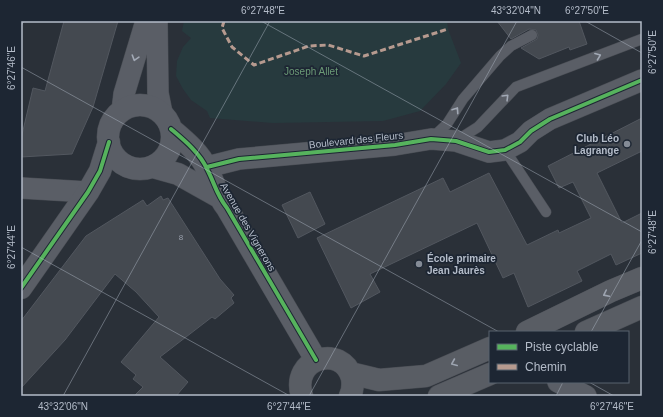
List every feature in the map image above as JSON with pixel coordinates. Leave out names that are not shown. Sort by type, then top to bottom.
[{"type":"main road","points":[[529,331],[611,291],[642,278]]},
{"type":"main road","points":[[588,331],[642,307]]},
{"type":"main road","points":[[296,394],[303,372],[309,364],[316,360],[326,358],[336,360],[344,365],[354,389],[379,380],[426,376],[489,348]]},
{"type":"main road","points":[[439,396],[489,374]]},
{"type":"street","points":[[122,111],[124,94],[146,21]]},
{"type":"street","points":[[21,188],[88,192],[126,166],[145,169],[153,167],[159,163],[169,151],[172,136],[158,93],[157,21]]},
{"type":"street","points":[[505,150],[520,142],[531,131],[550,119],[642,80]]},
{"type":"street","points":[[21,288],[88,192],[100,170],[109,142],[111,125],[116,117],[122,111],[132,106],[143,105],[153,108],[167,121]]},
{"type":"street","name":"Avenue des Vignerons","points":[[167,121],[193,149],[207,167],[219,197],[227,208],[316,360]]},
{"type":"street","name":"Boulevard des Fleurs","points":[[207,167],[239,160],[395,145],[431,139],[456,141],[489,152],[505,150]]},
{"type":"street","points":[[109,142],[114,155],[118,160],[129,167]]},
{"type":"street","name":"Avenue des Vignerons","points":[[153,167],[178,174],[219,197]]},
{"type":"street","points":[[560,383],[586,396]]},
{"type":"lane","points":[[431,139],[447,124],[463,99],[500,56],[511,46],[532,35]]},
{"type":"lane","points":[[456,141],[478,127],[516,87],[642,39]]},
{"type":"lane","points":[[505,150],[546,212]]},
{"type":"lane","points":[[184,178],[207,167]]},
{"type":"green space","name":"Joseph Allet","points":[[184,21],[447,21],[448,29],[461,63],[446,84],[420,111],[383,121],[273,123],[210,118],[207,111],[191,100],[176,76],[177,61],[183,47],[191,38],[182,31]]},
{"type":"building","points":[[64,21],[118,21],[93,107],[72,154],[21,157],[21,139],[33,88],[45,91]]},
{"type":"building","points":[[497,21],[579,21],[587,44],[570,50],[569,47],[539,59],[521,48],[537,39],[538,35],[536,30],[529,29],[511,39]]},
{"type":"building","points":[[642,118],[642,151],[597,173],[622,223],[642,213],[642,253],[616,265],[611,254],[577,271],[582,281],[528,307],[514,273],[503,278],[477,223],[370,274],[380,292],[351,308],[317,238],[443,178],[450,192],[489,173],[527,245],[558,230],[559,233],[591,218],[573,182],[559,188],[548,166]]},
{"type":"building","points":[[310,192],[325,224],[298,238],[282,205]]},
{"type":"building","points":[[161,196],[163,200],[168,198],[220,279],[234,295],[231,298],[234,303],[215,319],[212,317],[160,357],[188,382],[176,396],[134,396],[143,387],[133,379],[136,375],[121,362],[159,317],[136,292],[115,274],[65,340],[21,388],[21,321],[86,236],[143,200],[147,206]]},
{"type":"marked path","points":[[224,21],[222,28],[232,47],[254,65],[309,46],[328,45],[364,56],[448,29]]},
{"type":"cycle path","points":[[207,167],[239,159],[395,145],[431,139],[456,141],[489,152],[505,150],[520,142],[531,131],[550,119],[642,80]]},
{"type":"cycle path","points":[[171,129],[191,147],[204,163],[220,198],[316,360]]},
{"type":"cycle path","points":[[21,288],[88,192],[100,171],[109,142]]},
{"type":"place","name":"Club Léo Lagrange","points":[[627,144]]},
{"type":"place","name":"École primaire Jean Jaurès","points":[[419,264]]}]
